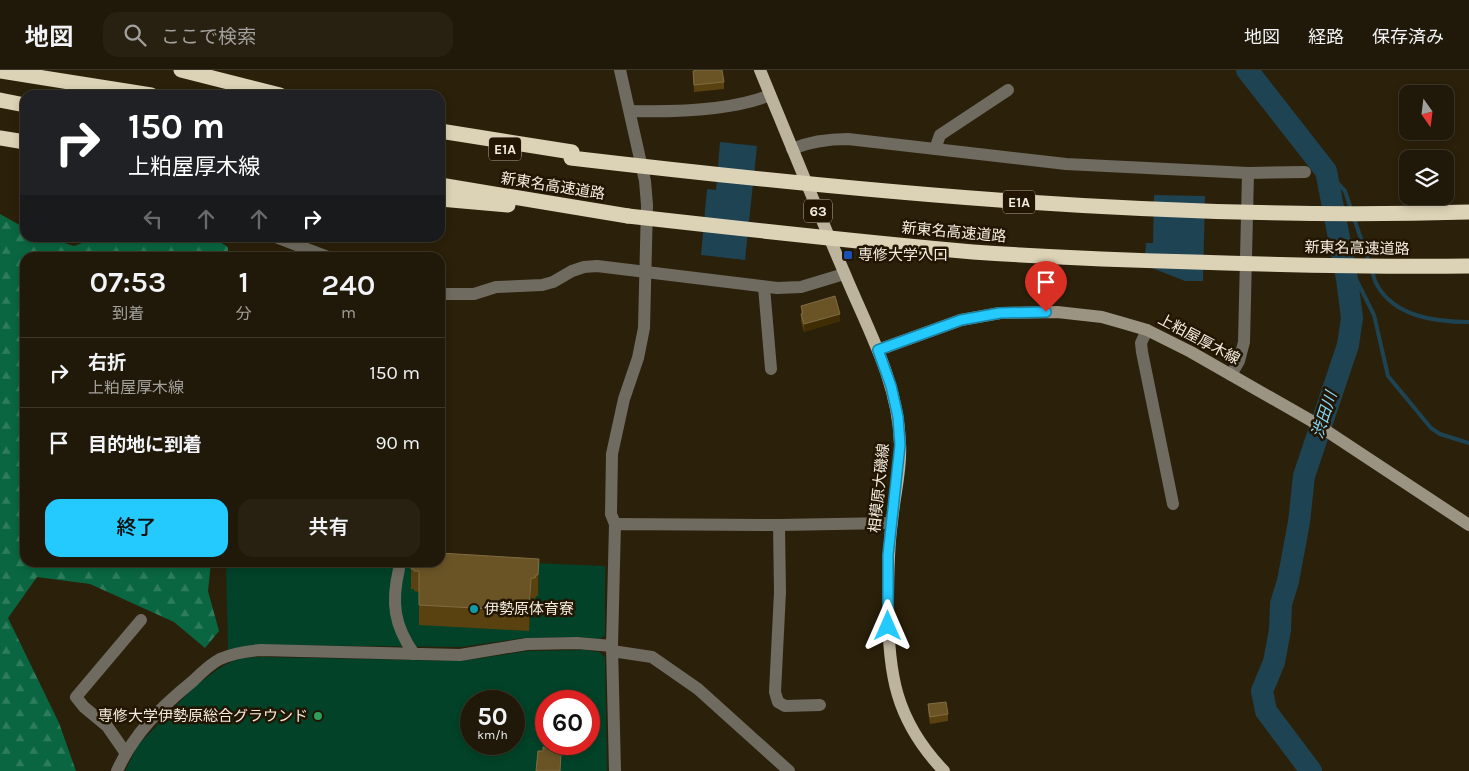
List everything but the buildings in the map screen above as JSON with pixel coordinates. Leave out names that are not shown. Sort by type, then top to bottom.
[{"type":"highway","points":[[181,70],[260,90]]},
{"type":"highway","points":[[0,71],[120,90]]},
{"type":"highway","points":[[0,100],[20,104]]},
{"type":"highway","points":[[445,132],[572,154]]},
{"type":"highway","points":[[0,138],[20,141]]},
{"type":"highway","name":"新東名高速道路","points":[[445,141],[572,154]]},
{"type":"highway","name":"E1A","points":[[572,154],[669,169],[857,189],[1002,201],[1152,210],[1305,214],[1469,212]]},
{"type":"highway","name":"新東名高速道路","points":[[445,186],[564,208],[628,216],[800,236],[985,252],[1243,264],[1395,267],[1469,266]]},
{"type":"highway","points":[[445,199],[564,208]]},
{"type":"main road","name":"相模原大磯線","points":[[760,70],[844,274],[878,350],[891,386],[898,417],[900,445],[891,523],[888,579],[888,642],[891,671],[902,706],[918,740],[944,771]]},
{"type":"main road","name":"上粕屋厚木線","points":[[878,350],[961,320],[1000,313],[1057,312],[1082,314],[1102,317],[1147,330],[1231,374],[1330,432],[1469,525]]},
{"type":"street","points":[[615,771],[612,648],[615,524],[611,514],[612,454],[624,399],[638,358],[644,328],[647,205],[645,180],[620,70]]},
{"type":"street","points":[[935,149],[940,135],[1008,90]]},
{"type":"street","points":[[630,110],[670,111],[742,104],[770,95]]},
{"type":"street","points":[[792,149],[805,143],[826,139],[848,139],[1066,164],[1248,173],[1305,172]]},
{"type":"street","points":[[1231,374],[1239,361],[1244,342],[1248,173]]},
{"type":"street","points":[[289,242],[315,252]]},
{"type":"street","points":[[445,294],[474,294],[496,287],[542,285],[553,282],[572,271],[596,266],[764,287],[801,287],[844,274]]},
{"type":"street","points":[[764,287],[767,363]]},
{"type":"street","points":[[1147,330],[1141,343],[1142,352],[1173,504]]},
{"type":"street","points":[[615,524],[779,525],[891,523]]},
{"type":"street","points":[[779,525],[780,592],[775,692],[778,702],[785,706],[820,705]]},
{"type":"street","points":[[399,569],[395,586],[394,604],[399,629],[414,654]]},
{"type":"street","points":[[126,752],[107,726],[84,707],[76,697],[141,620]]},
{"type":"street","points":[[117,771],[126,752],[147,722],[186,686],[221,659],[242,652],[261,650],[460,655],[527,644],[577,644],[612,648],[652,657],[698,689],[790,771]]},
{"type":"green space","points":[[0,214],[20,225],[20,242],[61,242],[74,246],[85,242],[220,242],[228,247],[228,252],[20,252],[20,567],[211,567],[208,591],[219,631],[205,648],[174,622],[90,584],[37,577],[8,618],[59,723],[76,771],[0,771]]},
{"type":"green space","points":[[445,559],[605,566],[605,635],[600,639],[579,637],[523,638],[461,647],[259,645],[228,650],[226,567],[445,567]]},
{"type":"green space","name":"専修大学伊勢原総合グラウンド","points":[[586,650],[599,652],[605,657],[607,771],[125,771],[138,745],[194,687],[218,669],[242,658],[462,661],[528,651]]},
{"type":"water","points":[[720,142],[757,146],[745,260],[701,255],[707,189],[716,190]]},
{"type":"water","points":[[1154,195],[1205,196],[1203,281],[1185,281],[1144,265],[1146,243],[1153,243]]},
{"type":"waterway","name":"渋田川","points":[[1247,70],[1326,171],[1347,279],[1352,318],[1348,345],[1304,476],[1299,522],[1288,581],[1281,604],[1280,630],[1274,662],[1262,691],[1266,711],[1311,771]]},
{"type":"waterway","points":[[1326,171],[1345,191],[1351,209]]},
{"type":"waterway","points":[[1354,218],[1369,263]]},
{"type":"waterway","name":"渋田川","points":[[1342,252],[1347,261]]},
{"type":"waterway","points":[[1351,269],[1374,315],[1388,376],[1431,428],[1440,434],[1469,443]]},
{"type":"waterway","points":[[1372,270],[1376,283],[1385,296],[1405,311],[1430,319],[1469,322]]},
{"type":"place","name":"専修大学入口","points":[[848,255]]},
{"type":"place","name":"伊勢原体育寮","points":[[474,609]]},
{"type":"place","name":"専修大学伊勢原総合グラウンド","points":[[318,716]]},
{"type":"route","points":[[888,626],[888,555],[900,459],[900,445],[898,417],[891,386],[878,350],[961,320],[1000,313],[1046,312]]}]
